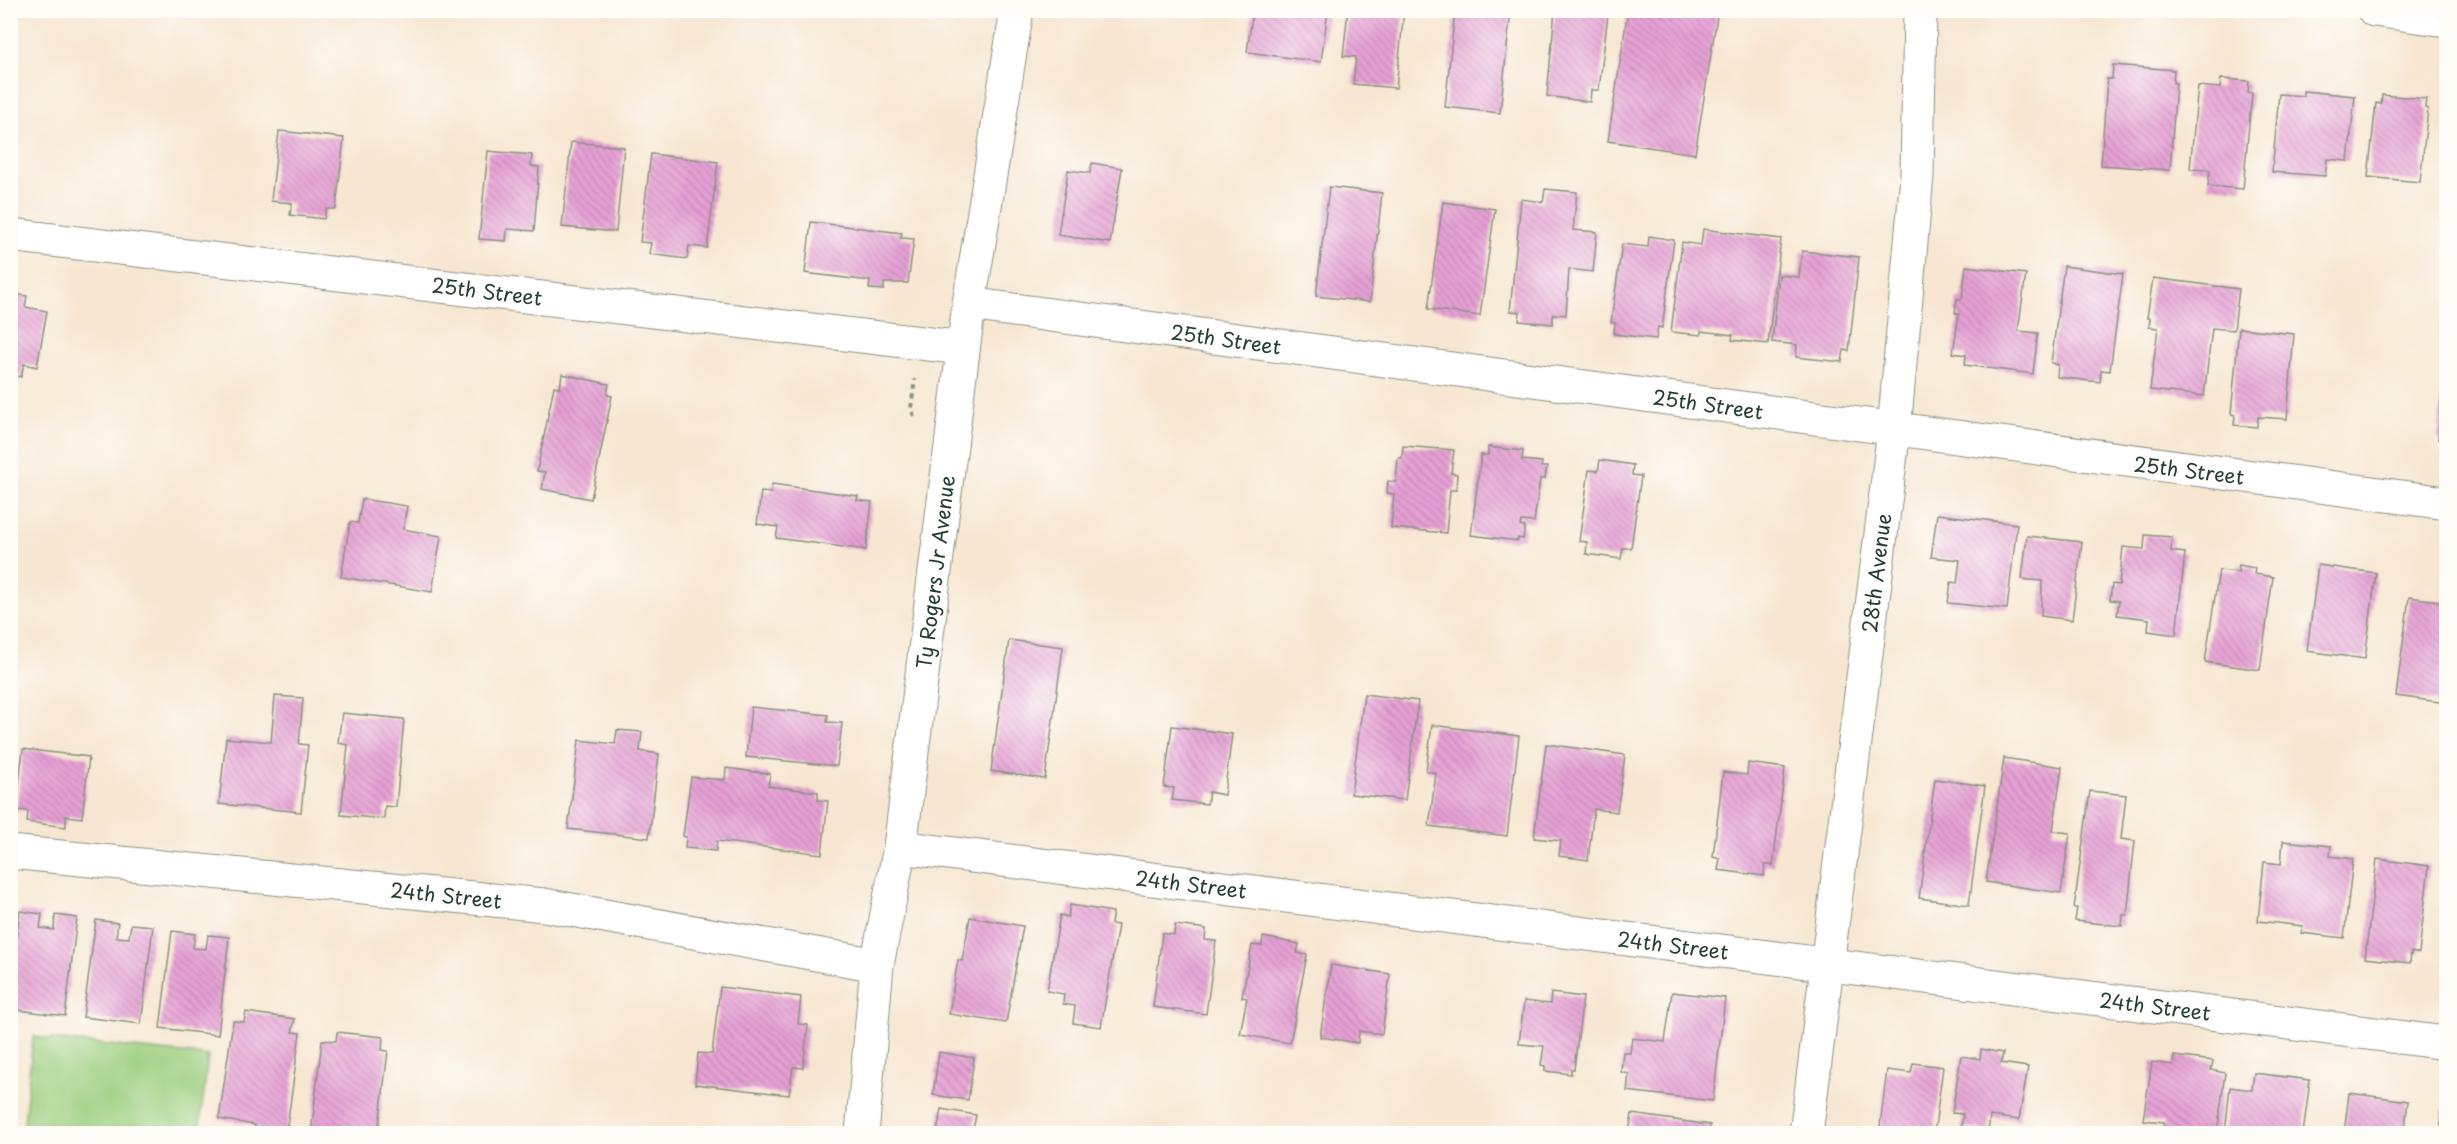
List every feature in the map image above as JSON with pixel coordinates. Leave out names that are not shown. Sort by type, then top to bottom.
[{"type":"street","name":"Ty Rogers Jr Avenue","points":[[861,1134],[877,965],[900,847],[969,304],[1017,10]]},
{"type":"street","name":"28th Avenue","points":[[1806,1134],[1894,430],[1917,176],[1920,10]]},
{"type":"street","points":[[2374,10],[2446,20]]},
{"type":"street","name":"25th Street","points":[[10,235],[963,348]]},
{"type":"street","name":"25th Street","points":[[969,304],[2446,503]]},
{"type":"street","name":"24th Street","points":[[900,847],[2446,1043]]},
{"type":"street","name":"24th Street","points":[[10,852],[544,905],[877,965]]},
{"type":"green space","points":[[33,1037],[208,1056],[199,1133],[23,1133]]},
{"type":"building","points":[[1253,10],[1328,10],[1321,62],[1247,52]]},
{"type":"building","points":[[1348,10],[1404,10],[1396,88],[1353,84],[1356,57],[1343,56]]},
{"type":"building","points":[[1455,10],[1511,10],[1500,113],[1445,107]]},
{"type":"building","points":[[1555,10],[1602,10],[1602,13],[1608,14],[1599,90],[1591,90],[1590,102],[1547,96]]},
{"type":"building","points":[[1628,10],[1718,10],[1695,154],[1608,141]]},
{"type":"building","points":[[2113,65],[2174,70],[2173,83],[2176,83],[2170,170],[2101,165],[2107,79],[2112,79]]},
{"type":"building","points":[[2221,79],[2249,81],[2248,92],[2252,93],[2243,189],[2208,186],[2210,170],[2190,169],[2198,86],[2220,88]]},
{"type":"building","points":[[2303,91],[2355,96],[2348,161],[2327,159],[2325,176],[2272,172],[2279,94],[2303,96]]},
{"type":"building","points":[[2382,95],[2426,99],[2425,108],[2428,109],[2420,182],[2368,177],[2376,103],[2381,104]]},
{"type":"building","points":[[279,131],[344,138],[336,209],[326,209],[324,219],[290,215],[292,203],[271,201]]},
{"type":"building","points":[[571,142],[624,147],[616,232],[562,227]]},
{"type":"building","points":[[488,151],[532,155],[531,166],[539,167],[534,231],[507,229],[506,241],[479,239]]},
{"type":"building","points":[[651,154],[718,162],[707,248],[689,246],[687,259],[649,254],[651,243],[640,242]]},
{"type":"building","points":[[1092,163],[1122,168],[1110,243],[1058,235],[1068,170],[1090,173]]},
{"type":"building","points":[[1329,187],[1382,193],[1370,302],[1316,296]]},
{"type":"building","points":[[1545,189],[1577,192],[1573,230],[1597,232],[1593,272],[1569,269],[1566,315],[1553,314],[1553,324],[1519,321],[1520,312],[1510,311],[1521,199],[1543,202]]},
{"type":"building","points":[[1443,202],[1495,209],[1480,316],[1428,309]]},
{"type":"building","points":[[811,222],[902,233],[901,238],[914,239],[908,283],[884,283],[884,290],[869,289],[870,281],[805,273]]},
{"type":"building","points":[[1703,229],[1781,239],[1768,344],[1732,340],[1733,335],[1701,331],[1701,335],[1671,332],[1682,242],[1701,245]]},
{"type":"building","points":[[1649,236],[1674,240],[1662,328],[1658,327],[1656,339],[1614,334],[1615,323],[1611,322],[1622,244],[1648,247]]},
{"type":"building","points":[[1802,251],[1859,257],[1849,351],[1844,350],[1842,362],[1796,357],[1797,345],[1772,342],[1779,275],[1799,277]]},
{"type":"building","points":[[1966,266],[2026,274],[2018,331],[2038,333],[2033,374],[1965,365],[1966,355],[1953,353],[1959,314],[1955,313],[1957,299],[1962,299]]},
{"type":"building","points":[[2064,266],[2123,274],[2110,371],[2101,370],[2100,382],[2057,377],[2058,365],[2051,363]]},
{"type":"building","points":[[2153,278],[2239,289],[2234,330],[2212,328],[2204,396],[2150,390],[2158,328],[2149,327],[2150,318],[2147,318]]},
{"type":"building","points":[[10,293],[27,296],[25,307],[47,311],[37,367],[24,364],[21,377],[10,375]]},
{"type":"building","points":[[2239,328],[2294,334],[2287,419],[2258,417],[2257,427],[2234,425],[2235,415],[2231,414]]},
{"type":"building","points":[[2444,365],[2446,365],[2446,439],[2438,439]]},
{"type":"building","points":[[562,374],[609,384],[607,395],[612,396],[591,499],[542,489],[545,472],[537,471],[554,386],[560,388]]},
{"type":"building","points":[[1403,446],[1454,450],[1451,473],[1457,474],[1456,490],[1450,490],[1446,533],[1391,528],[1394,494],[1387,493],[1388,481],[1396,482],[1398,458],[1402,458]]},
{"type":"building","points":[[1488,447],[1523,451],[1522,460],[1542,462],[1541,467],[1547,467],[1545,479],[1540,479],[1534,522],[1521,521],[1520,526],[1525,527],[1523,539],[1518,538],[1518,541],[1471,535],[1481,455],[1488,455]]},
{"type":"building","points":[[1600,460],[1633,465],[1632,475],[1641,476],[1631,548],[1623,548],[1621,559],[1586,554],[1587,542],[1579,541],[1589,470],[1598,471]]},
{"type":"building","points":[[772,484],[858,496],[857,500],[872,502],[866,550],[776,538],[778,527],[757,524],[761,492],[771,493]]},
{"type":"building","points":[[362,499],[407,506],[403,529],[441,536],[432,592],[341,577],[350,522],[358,523]]},
{"type":"building","points":[[1937,514],[2017,524],[2007,609],[1948,603],[1951,582],[1957,583],[1960,560],[1931,557]]},
{"type":"building","points":[[2145,535],[2172,537],[2171,551],[2185,553],[2176,635],[2148,631],[2149,619],[2117,615],[2119,601],[2110,600],[2112,584],[2119,585],[2123,547],[2144,549]]},
{"type":"building","points":[[2027,536],[2082,542],[2072,620],[2041,616],[2042,581],[2022,579]]},
{"type":"building","points":[[2239,565],[2255,568],[2254,574],[2273,577],[2260,670],[2205,662],[2219,570],[2238,572]]},
{"type":"building","points":[[2318,565],[2376,573],[2365,659],[2307,651]]},
{"type":"building","points":[[2409,597],[2446,602],[2446,703],[2396,696]]},
{"type":"building","points":[[1009,640],[1063,647],[1045,779],[991,771]]},
{"type":"building","points":[[1364,694],[1418,701],[1405,800],[1351,794]]},
{"type":"building","points":[[275,696],[303,698],[299,744],[308,745],[301,812],[219,804],[226,738],[271,742]]},
{"type":"building","points":[[751,707],[828,715],[827,722],[842,723],[837,766],[746,757]]},
{"type":"building","points":[[342,713],[404,719],[396,807],[385,806],[384,819],[341,815],[348,745],[338,743]]},
{"type":"building","points":[[1432,725],[1519,736],[1507,836],[1429,826],[1436,773],[1426,771]]},
{"type":"building","points":[[1172,726],[1232,734],[1224,795],[1209,792],[1207,804],[1172,800],[1174,788],[1164,787]]},
{"type":"building","points":[[617,730],[642,732],[640,751],[659,754],[649,838],[568,829],[579,740],[615,744]]},
{"type":"building","points":[[1546,744],[1625,755],[1617,812],[1594,809],[1588,860],[1559,856],[1561,841],[1534,838]]},
{"type":"building","points":[[23,749],[89,757],[82,818],[66,816],[66,827],[27,822],[28,811],[16,810]]},
{"type":"building","points":[[2004,758],[2062,767],[2053,831],[2070,833],[2061,893],[1986,882]]},
{"type":"building","points":[[1748,763],[1785,768],[1773,865],[1765,865],[1764,876],[1718,870],[1720,859],[1713,857],[1723,772],[1747,775]]},
{"type":"building","points":[[726,768],[770,774],[768,786],[818,792],[818,800],[828,801],[822,854],[717,841],[716,851],[685,848],[686,837],[683,836],[691,777],[725,780]]},
{"type":"building","points":[[1935,779],[1985,786],[1969,905],[1919,898]]},
{"type":"building","points":[[2090,791],[2126,795],[2121,839],[2135,841],[2127,915],[2123,915],[2122,926],[2075,921],[2077,908],[2074,908]]},
{"type":"building","points":[[2283,841],[2331,846],[2330,856],[2353,859],[2344,938],[2301,933],[2303,926],[2258,921],[2264,862],[2281,864]]},
{"type":"building","points":[[2377,859],[2429,866],[2419,953],[2411,952],[2410,963],[2365,958]]},
{"type":"building","points":[[1070,905],[1113,912],[1111,924],[1118,925],[1101,1027],[1073,1023],[1075,1006],[1063,1004],[1064,994],[1047,991],[1060,915],[1068,917]]},
{"type":"building","points":[[20,911],[42,914],[40,928],[54,930],[55,915],[77,918],[65,1016],[10,1009],[10,985]]},
{"type":"building","points":[[970,917],[1023,926],[1006,1023],[949,1014],[958,960],[962,961]]},
{"type":"building","points":[[96,920],[118,923],[116,937],[129,938],[131,924],[153,926],[141,1024],[83,1017]]},
{"type":"building","points":[[1175,925],[1206,929],[1205,940],[1216,941],[1206,1014],[1153,1007],[1162,933],[1174,935]]},
{"type":"building","points":[[172,931],[195,934],[193,948],[206,949],[208,935],[229,937],[218,1035],[160,1028]]},
{"type":"building","points":[[1263,937],[1299,944],[1297,953],[1307,955],[1290,1043],[1240,1034],[1247,998],[1242,997],[1252,945],[1262,946]]},
{"type":"building","points":[[1331,965],[1390,974],[1382,1034],[1359,1031],[1358,1043],[1320,1037]]},
{"type":"building","points":[[720,987],[801,997],[798,1024],[808,1025],[803,1068],[793,1067],[789,1095],[695,1084],[698,1053],[712,1054]]},
{"type":"building","points":[[1672,992],[1725,998],[1713,1101],[1627,1091],[1629,1074],[1621,1072],[1623,1052],[1630,1053],[1632,1038],[1665,1042]]},
{"type":"building","points":[[1551,993],[1583,997],[1574,1069],[1571,1069],[1571,1074],[1545,1071],[1545,1066],[1541,1065],[1544,1046],[1519,1044],[1524,1001],[1550,1004]]},
{"type":"building","points":[[246,1012],[295,1019],[292,1032],[300,1033],[286,1134],[254,1134],[255,1125],[219,1119],[233,1021],[244,1022]]},
{"type":"building","points":[[337,1032],[383,1037],[382,1050],[388,1051],[378,1134],[311,1134],[322,1040],[336,1041]]},
{"type":"building","points":[[1981,1049],[2003,1053],[2001,1063],[2028,1067],[2019,1120],[1990,1116],[1988,1131],[1961,1127],[1963,1114],[1952,1113],[1961,1056],[1980,1059]]},
{"type":"building","points":[[939,1052],[974,1058],[968,1100],[933,1095]]},
{"type":"building","points":[[2174,1056],[2213,1061],[2211,1070],[2225,1073],[2217,1134],[2162,1134],[2164,1122],[2143,1120],[2152,1062],[2173,1065]]},
{"type":"building","points":[[1913,1063],[1943,1067],[1934,1134],[1879,1134],[1887,1070],[1911,1073]]},
{"type":"building","points":[[2254,1073],[2310,1080],[2303,1134],[2225,1134],[2230,1087],[2252,1090]]},
{"type":"building","points":[[2349,1093],[2408,1101],[2404,1134],[2344,1134]]},
{"type":"building","points":[[941,1109],[976,1115],[972,1134],[937,1132]]},
{"type":"building","points":[[2443,1109],[2446,1109],[2446,1134],[2440,1134]]},
{"type":"building","points":[[1632,1114],[1710,1125],[1709,1134],[1629,1134]]}]
